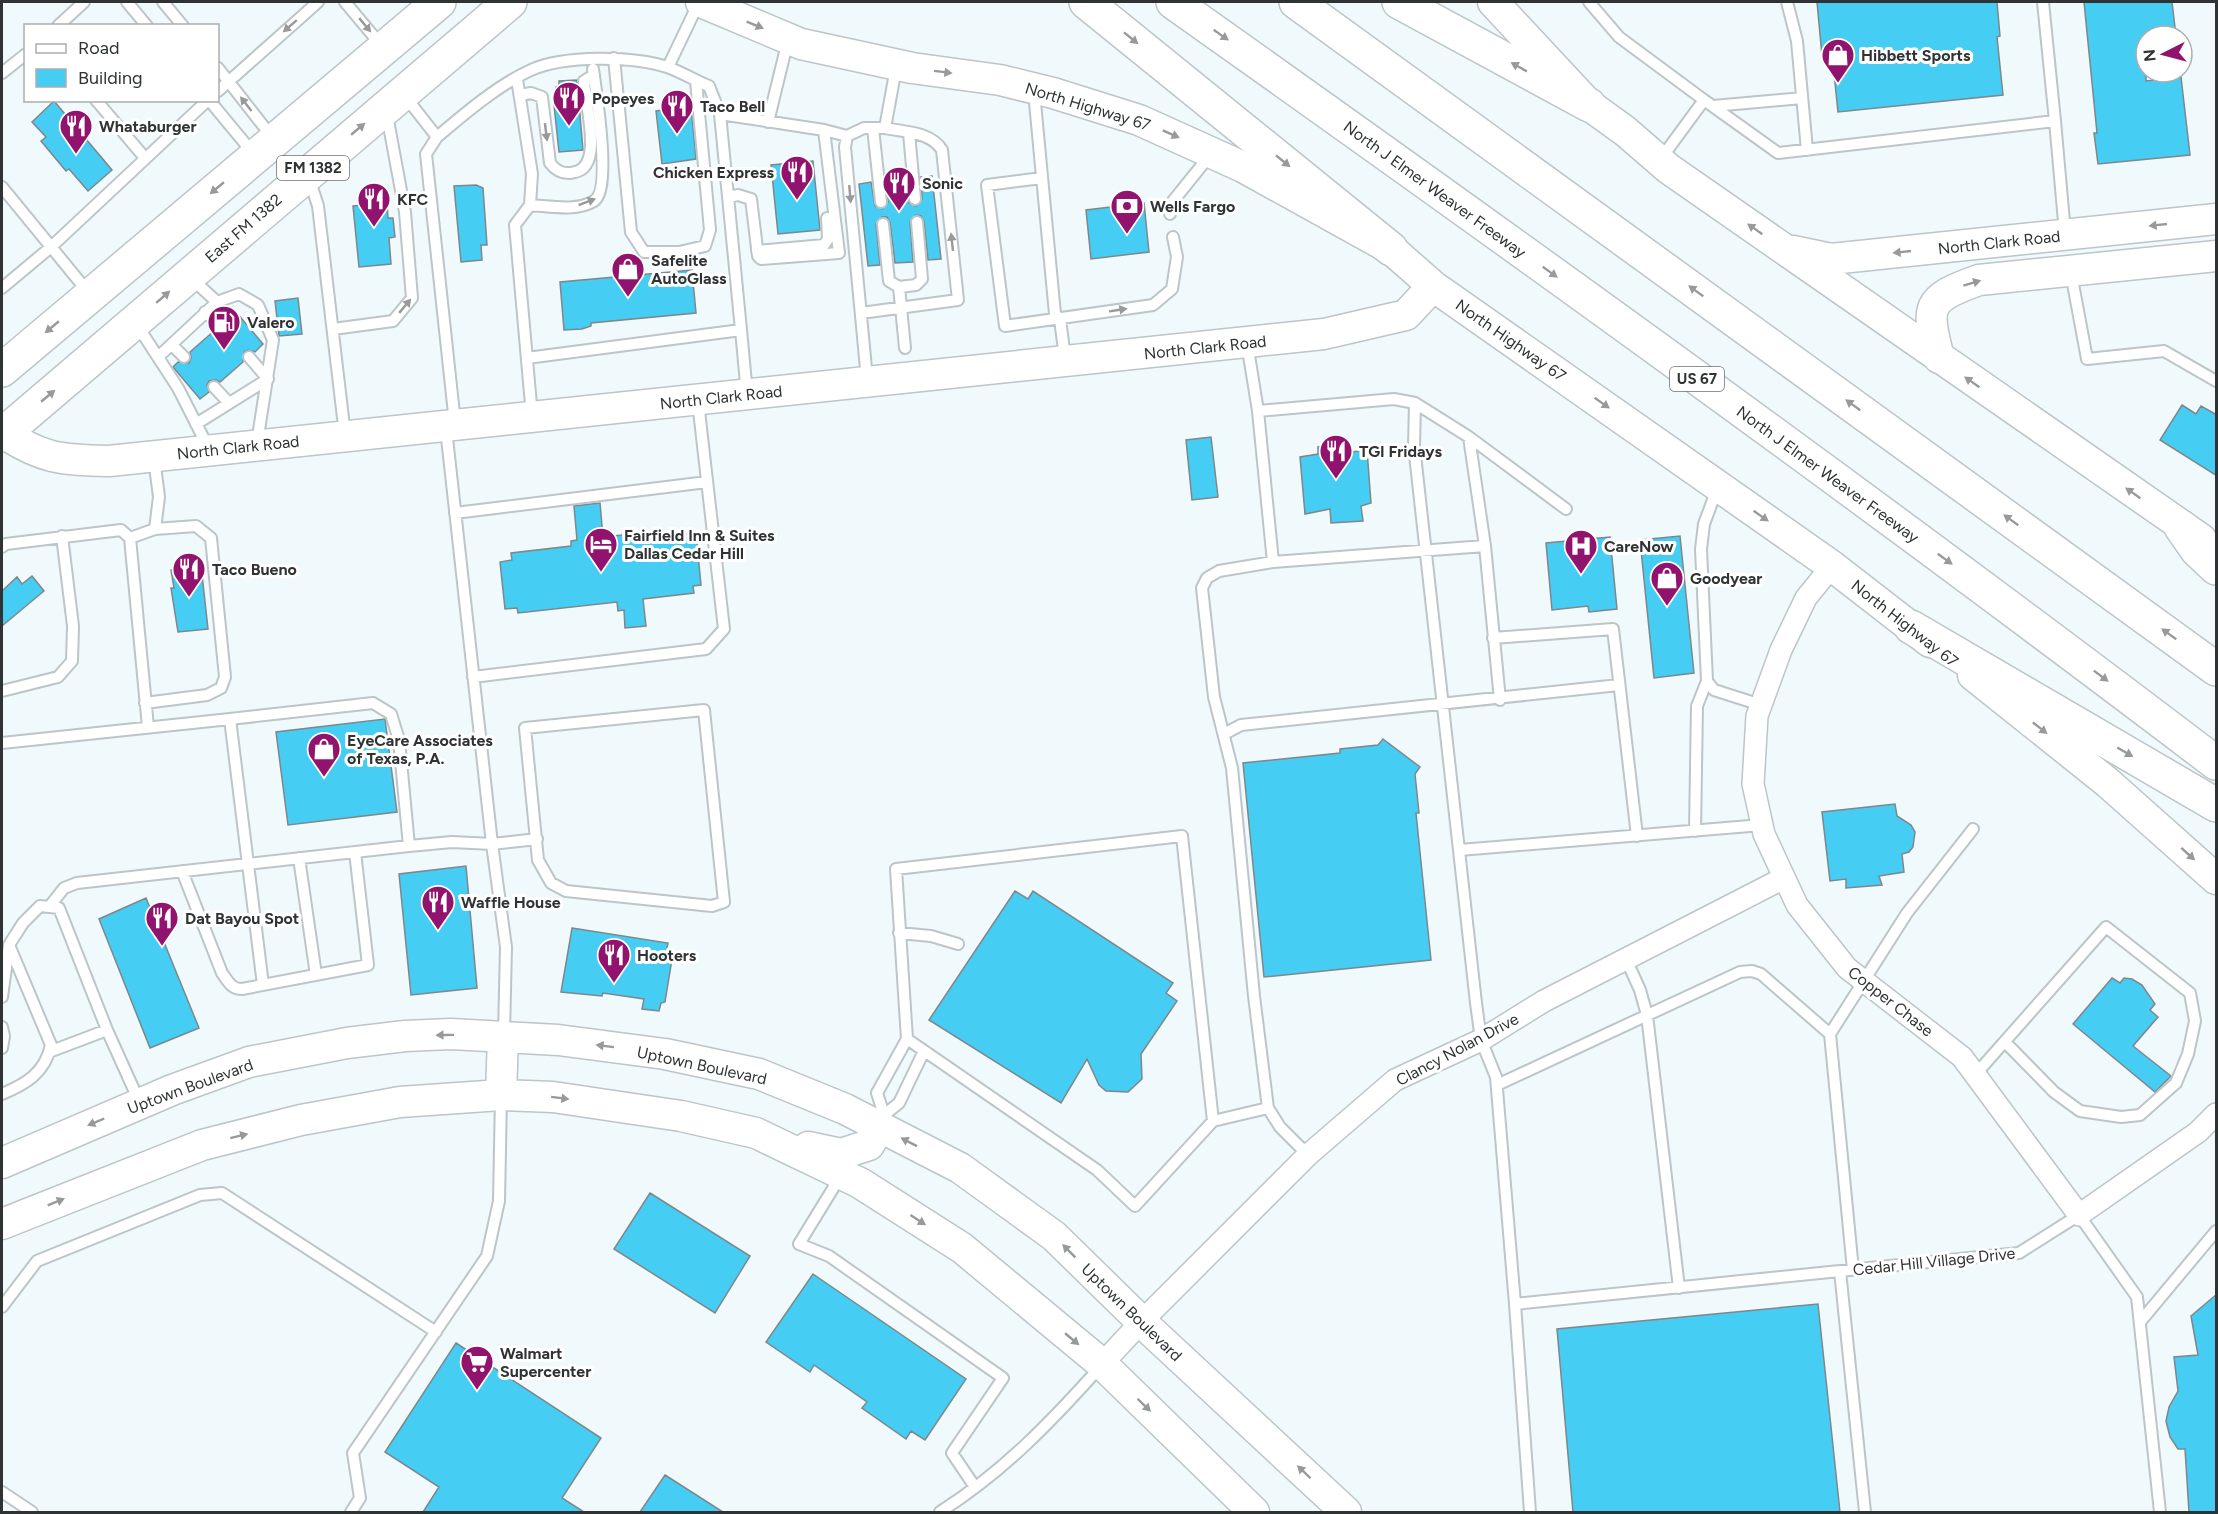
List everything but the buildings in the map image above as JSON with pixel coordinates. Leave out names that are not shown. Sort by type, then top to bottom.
[{"type":"main road","name":"FM 1382","points":[[2,370],[439,2]]},
{"type":"main road","name":"East FM 1382","points":[[2,434],[510,2]]},
{"type":"main road","points":[[1086,2],[1391,249]]},
{"type":"main road","name":"North J Elmer Weaver Freeway","points":[[1173,2],[1380,148],[2001,599],[2217,764]]},
{"type":"main road","points":[[1296,2],[2217,669]]},
{"type":"main road","points":[[1399,2],[1589,105]]},
{"type":"main road","points":[[307,173],[308,146],[323,100]]},
{"type":"main road","points":[[188,275],[186,254],[188,246],[249,196],[264,179],[276,157],[265,148]]},
{"type":"main road","points":[[2181,527],[2197,550],[2217,568]]},
{"type":"main road","points":[[1911,627],[2217,805]]},
{"type":"street","name":"North Highway 67","points":[[700,2],[788,38],[896,65],[1000,80],[1139,120],[1242,167],[1391,249],[1433,286],[1832,566],[2108,782],[2217,879]]},
{"type":"street","points":[[1493,2],[1589,105],[1660,161],[1782,249],[2181,527],[2217,549]]},
{"type":"street","name":"North Clark Road","points":[[1782,249],[1831,260],[2217,219]]},
{"type":"street","points":[[2066,235],[2070,271]]},
{"type":"street","points":[[1939,358],[1930,321],[1936,302],[1949,291],[1979,280],[2217,256]]},
{"type":"street","name":"North Clark Road","points":[[2,434],[31,450],[62,460],[109,461],[153,456],[203,437],[256,445],[1324,334],[1406,315],[1433,286]]},
{"type":"street","name":"Copper Chase","points":[[1832,566],[1806,598],[1781,650],[1757,716],[1753,784],[1762,825],[1797,905],[1847,968],[1962,1058],[2079,1215]]},
{"type":"street","name":"Clancy Nolan Drive","points":[[1102,1364],[1308,1155],[1395,1080],[1481,1040],[1544,1002],[1785,878]]},
{"type":"street","name":"Uptown Boulevard","points":[[2,1163],[140,1103],[249,1062],[347,1043],[405,1036],[503,1036],[665,1054],[759,1074],[845,1109],[882,1121],[960,1168],[1054,1236],[1141,1322],[1346,1512]]},
{"type":"street","points":[[501,1095],[503,1036]]},
{"type":"street","points":[[2,1224],[202,1145],[301,1120],[400,1102],[501,1095],[553,1097],[681,1116],[841,1154],[869,1145],[882,1121]]},
{"type":"street","points":[[2079,1215],[2198,1132],[2216,1111]]},
{"type":"street","points":[[756,1133],[860,1183],[962,1248],[1102,1364],[1254,1512]]},
{"type":"lane","points":[[60,24],[84,2]]},
{"type":"lane","points":[[127,2],[145,24]]},
{"type":"lane","points":[[163,2],[181,24]]},
{"type":"lane","points":[[219,90],[318,2]]},
{"type":"lane","points":[[345,2],[385,49]]},
{"type":"lane","points":[[668,68],[700,2]]},
{"type":"lane","points":[[1589,2],[1619,37],[1778,153],[2055,121]]},
{"type":"lane","points":[[1787,2],[1797,41],[1808,150]]},
{"type":"lane","points":[[2043,2],[2066,235]]},
{"type":"lane","points":[[768,122],[788,38]]},
{"type":"lane","points":[[2,73],[24,56]]},
{"type":"lane","points":[[614,58],[631,232],[644,252],[679,252],[705,246],[710,230],[696,81]]},
{"type":"lane","points":[[503,1036],[506,947],[492,844],[456,513],[451,425],[426,154],[437,137],[471,108],[531,70],[592,59],[614,58],[668,68],[710,86],[720,114],[747,394]]},
{"type":"lane","points":[[530,205],[567,208],[595,201],[601,194],[604,184],[602,146],[592,59]]},
{"type":"lane","points":[[885,128],[896,65]]},
{"type":"lane","points":[[219,70],[228,81],[265,148]]},
{"type":"lane","points":[[520,95],[531,93],[542,97],[550,163],[555,170],[571,173],[581,171],[589,161],[591,147],[584,81],[594,75]]},
{"type":"lane","points":[[517,79],[532,174],[530,205],[515,225],[532,416]]},
{"type":"lane","points":[[1034,88],[1055,314],[1060,319],[1066,361]]},
{"type":"lane","points":[[1660,161],[1708,103],[1802,98]]},
{"type":"lane","points":[[393,100],[437,137]]},
{"type":"lane","points":[[333,329],[393,321],[412,298],[393,100]]},
{"type":"lane","points":[[98,102],[145,158]]},
{"type":"lane","points":[[2,288],[51,247],[206,102]]},
{"type":"lane","points":[[210,102],[265,148]]},
{"type":"lane","points":[[720,114],[824,130],[847,136],[864,128],[885,128],[936,141],[942,150],[958,300],[861,313]]},
{"type":"lane","points":[[873,128],[881,202]]},
{"type":"lane","points":[[728,197],[738,195],[751,199],[757,252],[761,259],[839,253],[824,130]]},
{"type":"lane","points":[[909,133],[915,199]]},
{"type":"lane","points":[[847,136],[845,147],[867,382]]},
{"type":"lane","points":[[757,252],[824,245],[828,239],[821,162],[826,150]]},
{"type":"lane","points":[[1170,214],[1169,206],[1212,153]]},
{"type":"lane","points":[[307,173],[318,206],[345,435]]},
{"type":"lane","points":[[1042,178],[987,185],[1005,326],[1153,305],[1172,289],[1177,256],[1173,237]]},
{"type":"lane","points":[[2,187],[90,294]]},
{"type":"lane","points":[[883,224],[889,281],[899,287],[916,285],[921,279],[918,222]]},
{"type":"lane","points":[[2070,271],[2087,359],[2164,351],[2217,381]]},
{"type":"lane","points":[[188,275],[217,302]]},
{"type":"lane","points":[[899,287],[905,348]]},
{"type":"lane","points":[[158,357],[217,302],[239,294],[258,304],[273,340],[256,445]]},
{"type":"lane","points":[[205,312],[220,325]]},
{"type":"lane","points":[[135,321],[203,437],[229,403],[268,379]]},
{"type":"lane","points":[[527,358],[741,330]]},
{"type":"lane","points":[[1246,342],[1258,411],[1273,562]]},
{"type":"lane","points":[[172,345],[184,357]]},
{"type":"lane","points":[[249,357],[268,379]]},
{"type":"lane","points":[[214,387],[229,403]]},
{"type":"lane","points":[[473,677],[706,649],[724,629],[698,399]]},
{"type":"lane","points":[[1258,411],[1394,399],[1415,403],[1469,437],[1566,509]]},
{"type":"lane","points":[[1415,403],[1414,446],[1481,1040],[1497,1085],[1530,1512]]},
{"type":"lane","points":[[1469,437],[1485,546],[1500,700]]},
{"type":"lane","points":[[153,456],[159,497],[155,529]]},
{"type":"lane","points":[[456,513],[707,482]]},
{"type":"lane","points":[[1695,831],[1697,706],[1707,681],[1701,549],[1704,524],[1719,486]]},
{"type":"lane","points":[[130,538],[155,529],[196,526],[211,538],[225,677],[221,688],[207,695],[145,703]]},
{"type":"lane","points":[[2,547],[6,544],[62,536],[122,530],[130,538],[147,727]]},
{"type":"lane","points":[[2,691],[58,677],[72,661],[73,626],[62,536]]},
{"type":"lane","points":[[1308,1155],[1280,1127],[1268,1108],[1254,996],[1232,768],[1214,697],[1202,588],[1207,578],[1219,571],[1273,562],[1485,546]]},
{"type":"lane","points":[[1494,638],[1613,628],[1637,836]]},
{"type":"lane","points":[[1707,681],[1714,690],[1761,705]]},
{"type":"lane","points":[[1224,734],[1242,725],[1500,700],[1619,685]]},
{"type":"lane","points":[[2,743],[373,703],[392,714],[399,740],[409,846]]},
{"type":"lane","points":[[704,710],[724,902],[712,906],[566,891],[551,883],[538,860],[537,839],[525,728],[704,710]]},
{"type":"lane","points":[[230,719],[263,985]]},
{"type":"lane","points":[[1460,850],[1762,825]]},
{"type":"lane","points":[[1853,1270],[1830,1034],[1863,979],[1914,904],[1973,829]]},
{"type":"lane","points":[[882,1121],[877,1093],[907,1039],[896,869],[1182,836],[1213,1121]]},
{"type":"lane","points":[[49,907],[64,888],[77,883],[409,846],[452,842],[492,844],[537,839]]},
{"type":"lane","points":[[182,871],[222,973],[230,985],[236,989],[368,965],[355,852]]},
{"type":"lane","points":[[299,858],[316,975]]},
{"type":"lane","points":[[2,955],[23,922],[40,906],[59,908],[107,1030],[140,1103]]},
{"type":"lane","points":[[1975,1075],[2106,927],[2190,993],[2195,1021],[2188,1054],[2176,1083],[2140,1115],[2121,1117],[2080,1111],[2054,1092],[2005,1042]]},
{"type":"lane","points":[[899,933],[931,936],[958,944]]},
{"type":"lane","points":[[2,997],[9,945]]},
{"type":"lane","points":[[2,1094],[27,1083],[49,1052],[51,1045],[9,945]]},
{"type":"lane","points":[[1626,959],[1640,990],[1647,1015],[1679,1287]]},
{"type":"lane","points":[[1497,1085],[1740,972],[1752,970],[1765,977],[1830,1034]]},
{"type":"lane","points":[[2,1027],[4,1036],[2,1048]]},
{"type":"lane","points":[[49,1052],[107,1030]]},
{"type":"lane","points":[[907,1039],[1097,1170],[1135,1206],[1213,1121],[1268,1108]]},
{"type":"lane","points":[[882,1121],[899,1103],[924,1051]]},
{"type":"lane","points":[[351,1512],[360,1498],[353,1453],[487,1256],[499,1201],[501,1095]]},
{"type":"lane","points":[[842,1174],[799,1244],[829,1256],[1002,1378],[952,1453],[975,1487]]},
{"type":"lane","points":[[2,1307],[37,1261],[200,1195],[222,1193],[436,1332]]},
{"type":"lane","points":[[2079,1215],[2137,1297],[2160,1512]]},
{"type":"lane","name":"Cedar Hill Village Drive","points":[[1865,1512],[1840,1271],[2019,1253],[2079,1215]]},
{"type":"lane","points":[[2140,1322],[2217,1231]]},
{"type":"lane","points":[[1515,1304],[1840,1271]]},
{"type":"lane","points":[[940,1512],[975,1487],[1039,1434],[1102,1364]]},
{"type":"lane","points":[[2,1492],[32,1512]]},
{"type":"place","name":"Hibbett Sports","points":[[1838,84]]},
{"type":"place","name":"Popeyes","points":[[569,127]]},
{"type":"place","name":"Taco Bell","points":[[677,135]]},
{"type":"place","name":"Whataburger","points":[[76,155]]},
{"type":"place","name":"Chicken Express","points":[[797,201]]},
{"type":"place","name":"Sonic","points":[[899,212]]},
{"type":"place","name":"KFC","points":[[374,228]]},
{"type":"place","name":"Wells Fargo","points":[[1127,235]]},
{"type":"place","name":"Safelite AutoGlass","points":[[628,298]]},
{"type":"place","name":"Valero","points":[[224,351]]},
{"type":"place","name":"TGI Fridays","points":[[1336,480]]},
{"type":"place","name":"Fairfield Inn & Suites Dallas Cedar Hill","points":[[601,573]]},
{"type":"place","name":"CareNow","points":[[1581,575]]},
{"type":"place","name":"Taco Bueno","points":[[189,598]]},
{"type":"place","name":"Goodyear","points":[[1667,607]]},
{"type":"place","name":"EyeCare Associates of Texas, P.A.","points":[[324,778]]},
{"type":"place","name":"Waffle House","points":[[438,931]]},
{"type":"place","name":"Dat Bayou Spot","points":[[162,947]]},
{"type":"place","name":"Hooters","points":[[614,984]]},
{"type":"place","name":"Walmart Supercenter","points":[[477,1391]]}]
